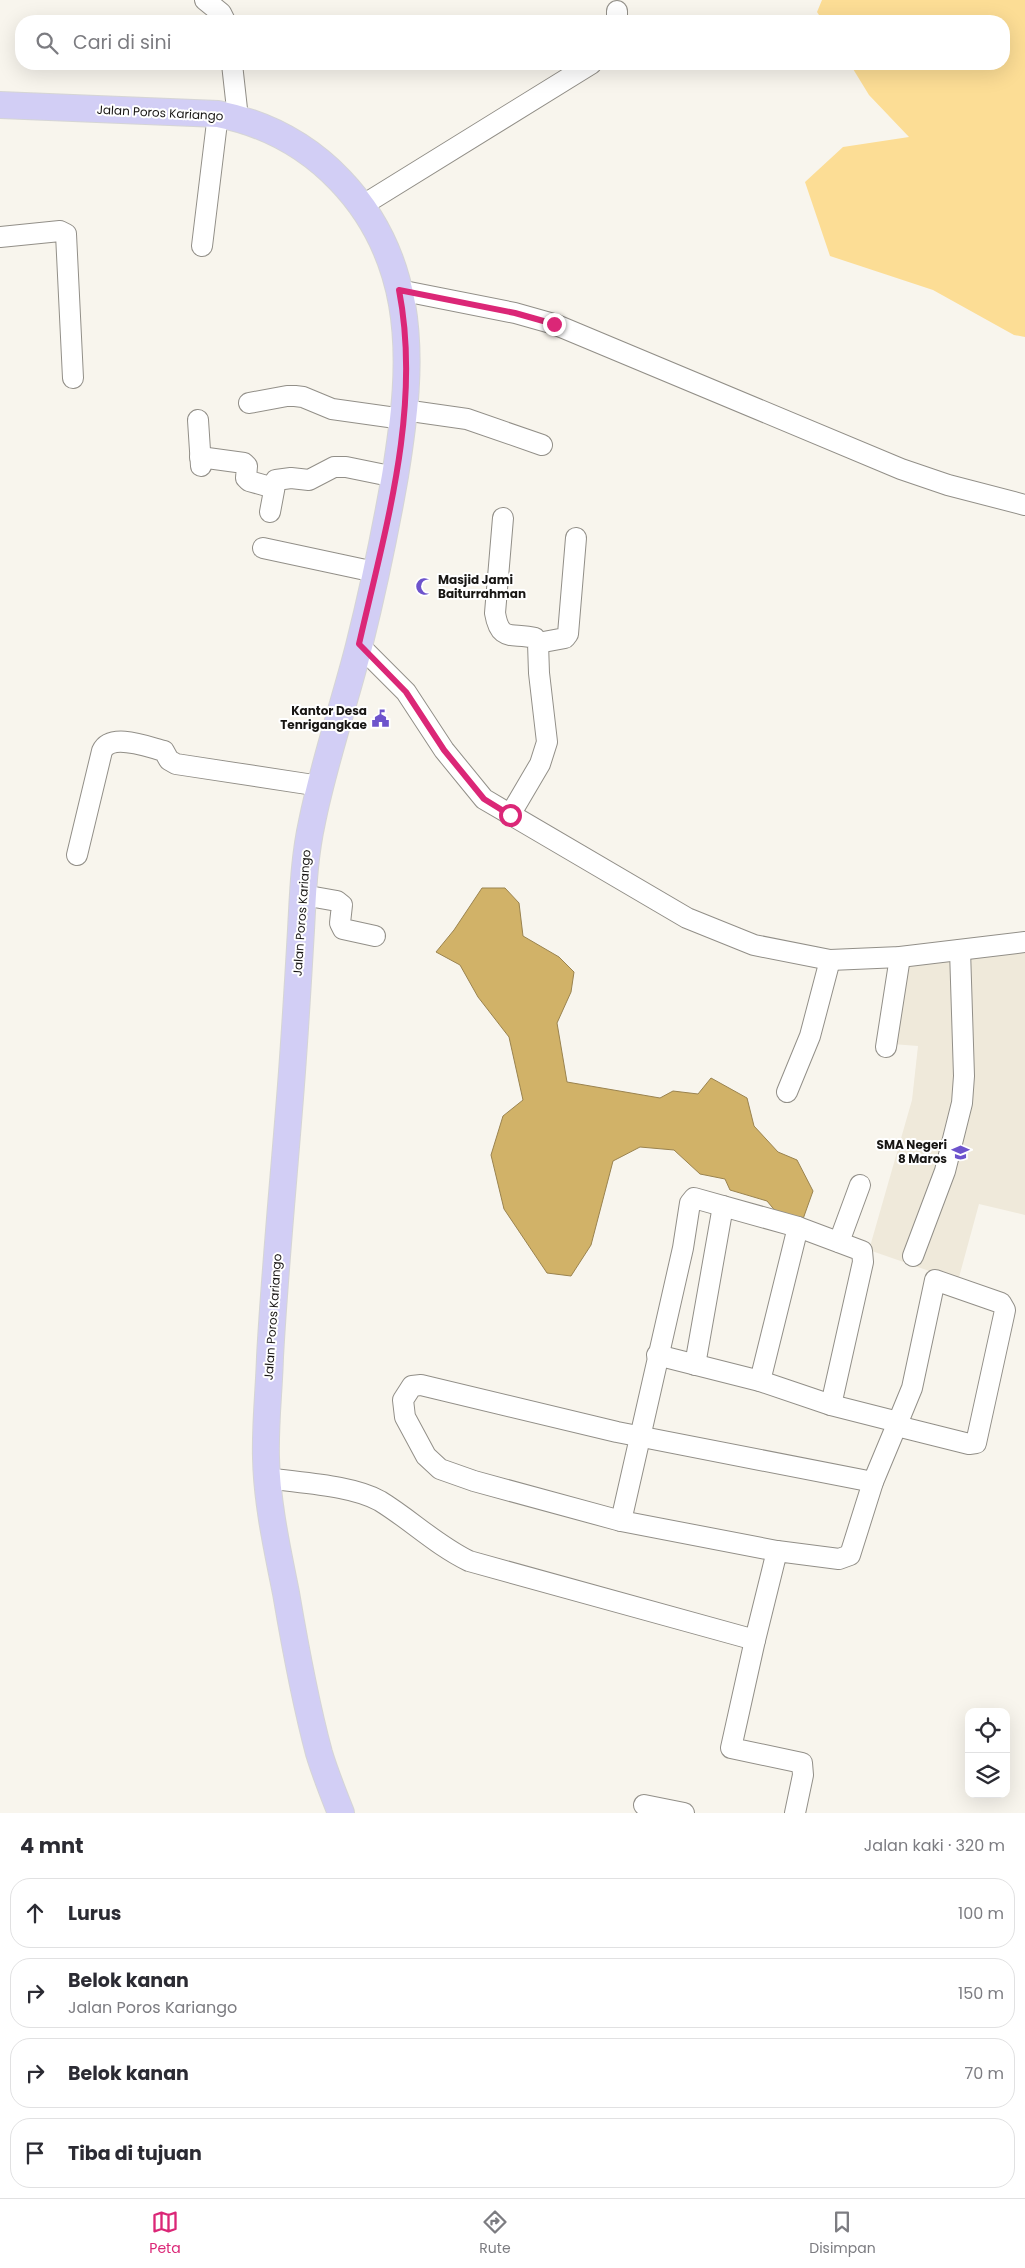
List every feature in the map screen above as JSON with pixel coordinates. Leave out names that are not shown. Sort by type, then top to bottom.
[{"type":"main road","name":"Jalan Poros Kariango","points":[[0,105],[228,116],[267,129],[309,155],[336,176],[363,206],[390,257],[399,290],[406,345],[404,415],[395,477],[359,644],[320,786],[306,852],[292,1068],[273,1301],[266,1441],[267,1478],[272,1520],[286,1597],[320,1758],[341,1813]]},
{"type":"street","points":[[205,0],[222,15]]},
{"type":"street","points":[[202,246],[228,116],[232,70]]},
{"type":"street","points":[[363,206],[581,70]]},
{"type":"street","points":[[0,237],[60,231],[66,234],[73,378]]},
{"type":"street","points":[[399,290],[515,313],[554,324],[901,469],[948,485],[1025,506]]},
{"type":"street","points":[[250,403],[295,396],[303,397],[332,409],[468,419],[542,445]]},
{"type":"street","points":[[198,420],[200,461],[244,463],[247,466],[246,478],[249,481],[274,488]]},
{"type":"street","points":[[270,512],[276,480],[282,478],[309,480],[334,467],[346,467],[395,477]]},
{"type":"street","points":[[503,518],[495,613],[497,624],[504,634],[535,638],[538,643],[539,674],[547,742],[540,764],[510,815]]},
{"type":"street","points":[[538,643],[565,638],[568,634],[576,538]]},
{"type":"street","points":[[263,548],[375,572]]},
{"type":"street","points":[[359,644],[406,692],[444,750],[484,799],[687,918],[754,945],[830,960],[900,957],[1025,942]]},
{"type":"street","points":[[77,855],[102,751],[105,745],[112,741],[120,740],[164,752],[169,760],[176,764],[320,786]]},
{"type":"street","points":[[303,895],[337,901],[342,905],[340,923],[343,929],[376,936]]},
{"type":"street","points":[[914,1256],[945,1171],[962,1103],[964,1076],[960,950]]},
{"type":"street","points":[[886,1047],[900,957]]},
{"type":"street","points":[[786,1092],[810,1036],[830,960]]},
{"type":"street","points":[[839,1242],[860,1186]]},
{"type":"street","points":[[621,1521],[657,1355],[683,1248],[690,1203],[694,1198],[798,1227],[862,1251],[863,1262],[831,1404]]},
{"type":"street","points":[[695,1365],[723,1206]]},
{"type":"street","points":[[760,1381],[798,1227]]},
{"type":"street","points":[[657,1355],[760,1381],[831,1404],[898,1424],[969,1444],[976,1443],[1005,1310],[1001,1303],[935,1280],[912,1388],[898,1424],[873,1482],[852,1552],[848,1558],[839,1559],[777,1551],[621,1521],[474,1481],[440,1469],[426,1456],[405,1417],[403,1400],[412,1386],[421,1385],[640,1436],[873,1482]]},
{"type":"street","points":[[267,1478],[361,1493],[380,1501],[428,1537],[469,1561],[755,1640]]},
{"type":"street","points":[[777,1551],[730,1748],[802,1763],[803,1775],[795,1813]]},
{"type":"street","points":[[644,1805],[684,1813]]},
{"type":"shaded area","points":[[822,0],[1025,0],[1025,337],[1014,335],[933,290],[830,256],[805,182],[843,147],[909,137],[869,95],[854,70],[1010,70],[1010,15],[819,15],[817,12]]},
{"type":"shaded area","points":[[482,888],[505,888],[519,903],[523,936],[559,957],[574,972],[571,992],[557,1023],[567,1082],[660,1098],[673,1091],[698,1094],[711,1078],[747,1098],[754,1126],[778,1152],[797,1160],[813,1191],[803,1219],[777,1213],[767,1201],[730,1190],[725,1179],[700,1174],[674,1150],[640,1147],[613,1161],[591,1245],[571,1276],[547,1273],[504,1209],[491,1155],[503,1116],[523,1100],[509,1037],[478,997],[460,965],[436,952],[454,930]]},
{"type":"shaded area","name":"SMA Negeri 8 Maros","points":[[1025,952],[1025,1215],[979,1204],[958,1281],[869,1250],[912,1100],[918,1046],[892,1044],[906,961]]},
{"type":"place","name":"Masjid Jami Baiturrahman","points":[[424,587]]},
{"type":"place","name":"Kantor Desa Tenrigangkae","points":[[381,718]]},
{"type":"place","name":"SMA Negeri 8 Maros","points":[[961,1152]]},
{"type":"route","points":[[510,815],[484,799],[444,750],[406,692],[359,644],[392,495],[403,426],[407,362],[405,328],[399,290],[515,313],[554,324]]}]
